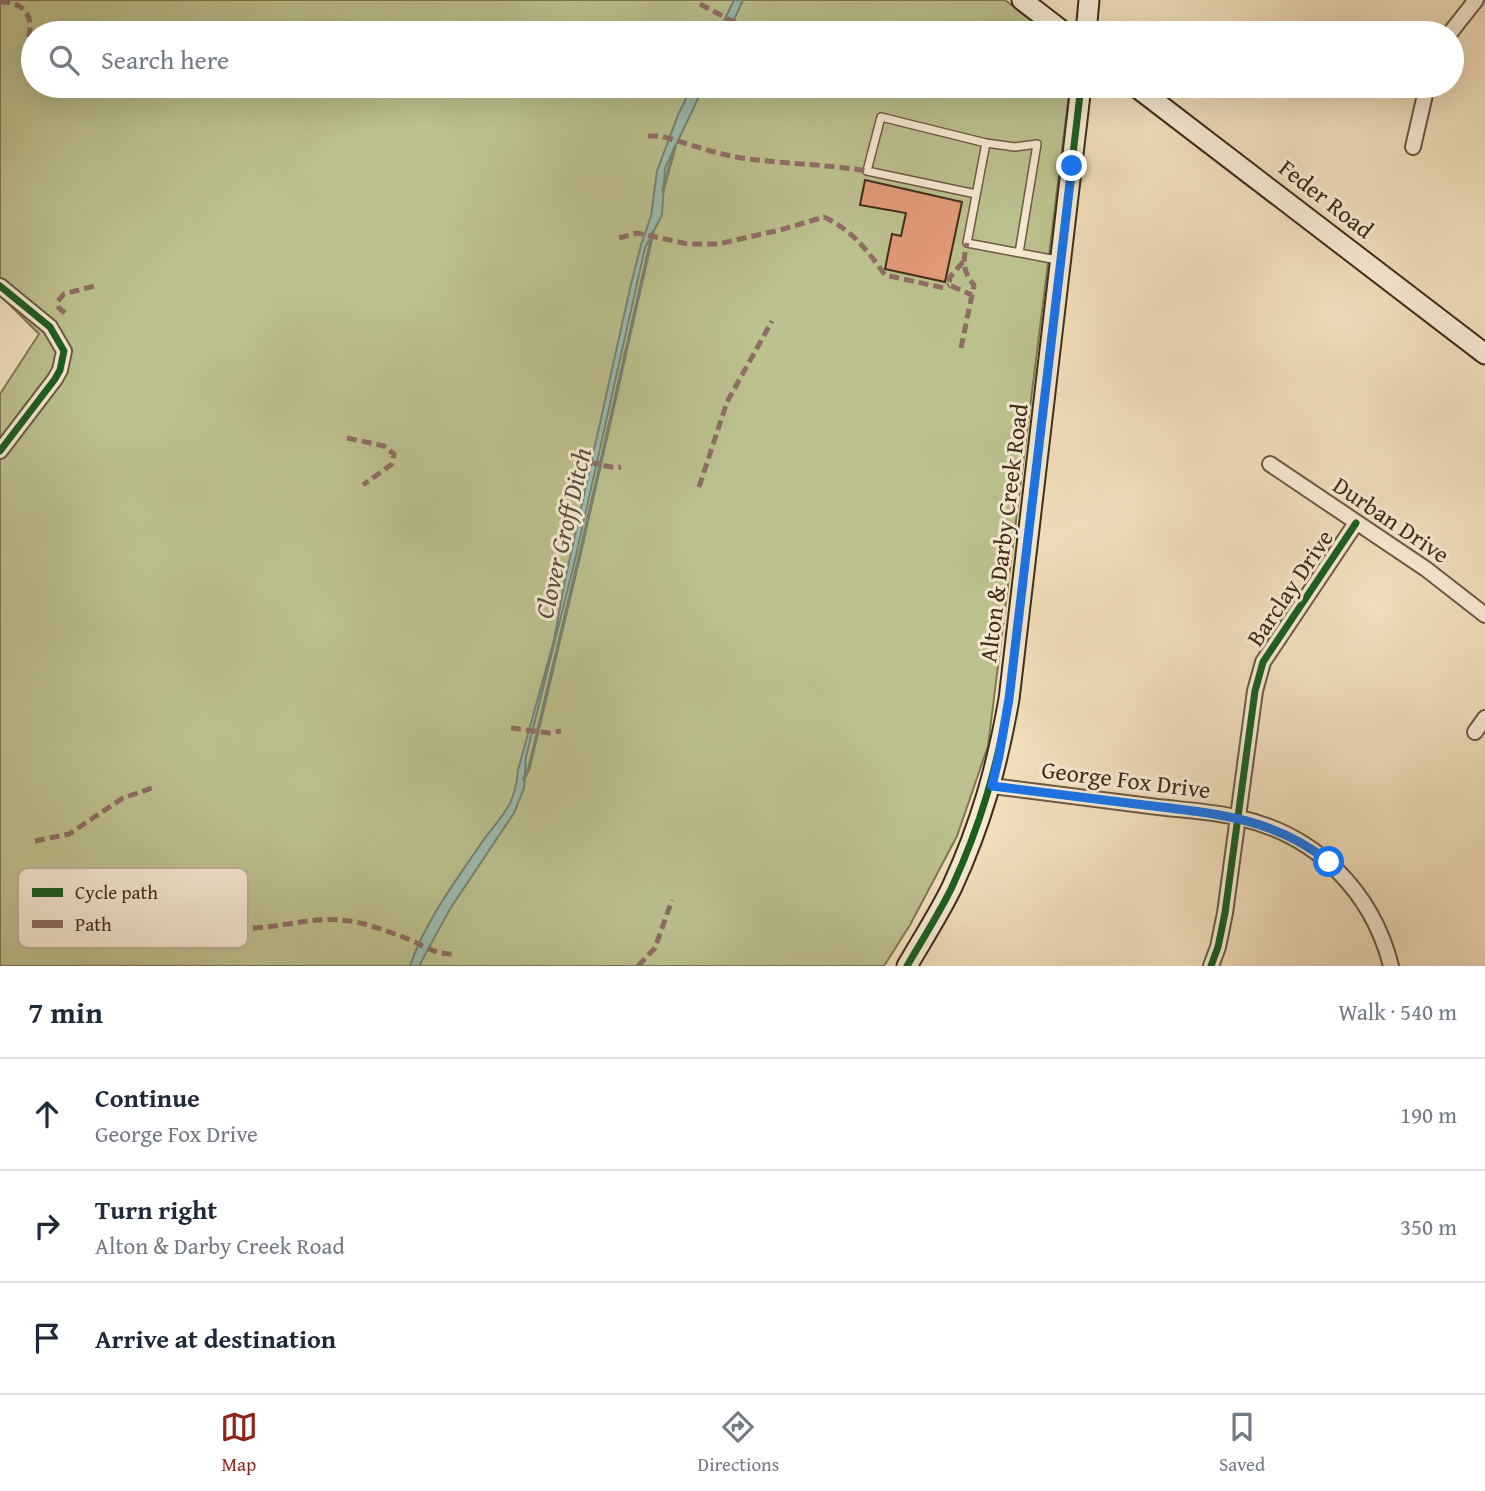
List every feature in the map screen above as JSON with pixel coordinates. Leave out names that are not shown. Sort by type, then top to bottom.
[{"type":"street","points":[[1022,0],[1049,21]]},
{"type":"street","points":[[1087,21],[1089,0]]},
{"type":"street","points":[[1459,21],[1476,0]]},
{"type":"street","name":"Alton & Darby Creek Road","points":[[907,966],[951,890],[992,786],[999,756],[1009,699],[1080,98]]},
{"type":"street","name":"Feder Road","points":[[1151,98],[1485,354]]},
{"type":"street","points":[[1413,147],[1424,98]]},
{"type":"street","points":[[0,286],[50,327],[64,351],[55,379],[0,451]]},
{"type":"street","name":"Durban Drive","points":[[1270,464],[1426,569],[1485,615]]},
{"type":"street","name":"Barclay Drive","points":[[1211,966],[1225,913],[1255,691],[1263,662],[1356,523]]},
{"type":"street","points":[[1475,732],[1485,718]]},
{"type":"street","name":"George Fox Drive","points":[[992,786],[1238,817],[1278,830],[1329,862],[1352,885],[1381,932],[1391,966]]},
{"type":"lane","points":[[976,194],[867,171],[881,117],[986,144],[1015,147],[1037,144],[1019,253]]},
{"type":"lane","points":[[986,144],[967,243],[1062,261]]},
{"type":"green space","points":[[0,0],[1005,0],[1032,21],[21,21],[21,98],[1069,98],[988,746],[957,836],[910,925],[884,966],[0,966],[0,394],[39,334],[0,295]]},
{"type":"water","points":[[734,0],[743,0],[733,21],[724,21]]},
{"type":"water","points":[[686,98],[698,98],[665,168],[662,215],[645,248],[575,560],[526,757],[524,788],[514,813],[450,909],[419,966],[410,966],[423,934],[441,903],[514,794],[518,770],[554,640],[631,284],[651,216],[657,171]]},
{"type":"building","points":[[865,180],[962,202],[945,282],[885,269],[892,234],[901,236],[906,213],[860,205]]},
{"type":"waterway","name":"Clover Groff Ditch","points":[[663,190],[675,147]]},
{"type":"waterway","name":"Clover Groff Ditch","points":[[524,779],[529,768],[580,554],[653,232]]},
{"type":"marked path","points":[[0,2],[9,2],[22,8],[29,21]]},
{"type":"marked path","points":[[700,4],[732,21]]},
{"type":"marked path","points":[[648,136],[661,136],[741,158],[867,171]]},
{"type":"marked path","points":[[619,238],[637,233],[688,244],[718,244],[824,217],[851,235],[885,275],[944,288],[949,285]]},
{"type":"marked path","points":[[961,348],[974,285],[964,265],[967,243]]},
{"type":"marked path","points":[[963,262],[950,277],[949,285],[972,295]]},
{"type":"marked path","points":[[65,313],[59,308],[58,301],[64,294],[98,285]]},
{"type":"marked path","points":[[699,487],[727,402],[772,321]]},
{"type":"marked path","points":[[347,438],[384,446],[394,454],[392,464],[363,485]]},
{"type":"marked path","points":[[574,461],[621,467]]},
{"type":"marked path","points":[[511,728],[549,733],[561,731]]},
{"type":"marked path","points":[[35,841],[69,834],[123,798],[155,787]]},
{"type":"marked path","points":[[638,966],[655,948],[672,900]]},
{"type":"marked path","points":[[248,928],[315,920],[348,921],[366,924],[434,951],[453,954]]},
{"type":"cycle path","points":[[907,966],[942,907],[971,841],[987,795],[1009,699],[1080,98]]},
{"type":"cycle path","points":[[0,286],[50,327],[64,351],[55,379],[0,451]]},
{"type":"cycle path","points":[[1211,966],[1225,913],[1255,691],[1263,662],[1356,523]]},
{"type":"route","points":[[1072,166],[1009,699],[992,786],[1238,817],[1278,830],[1329,862]]}]
